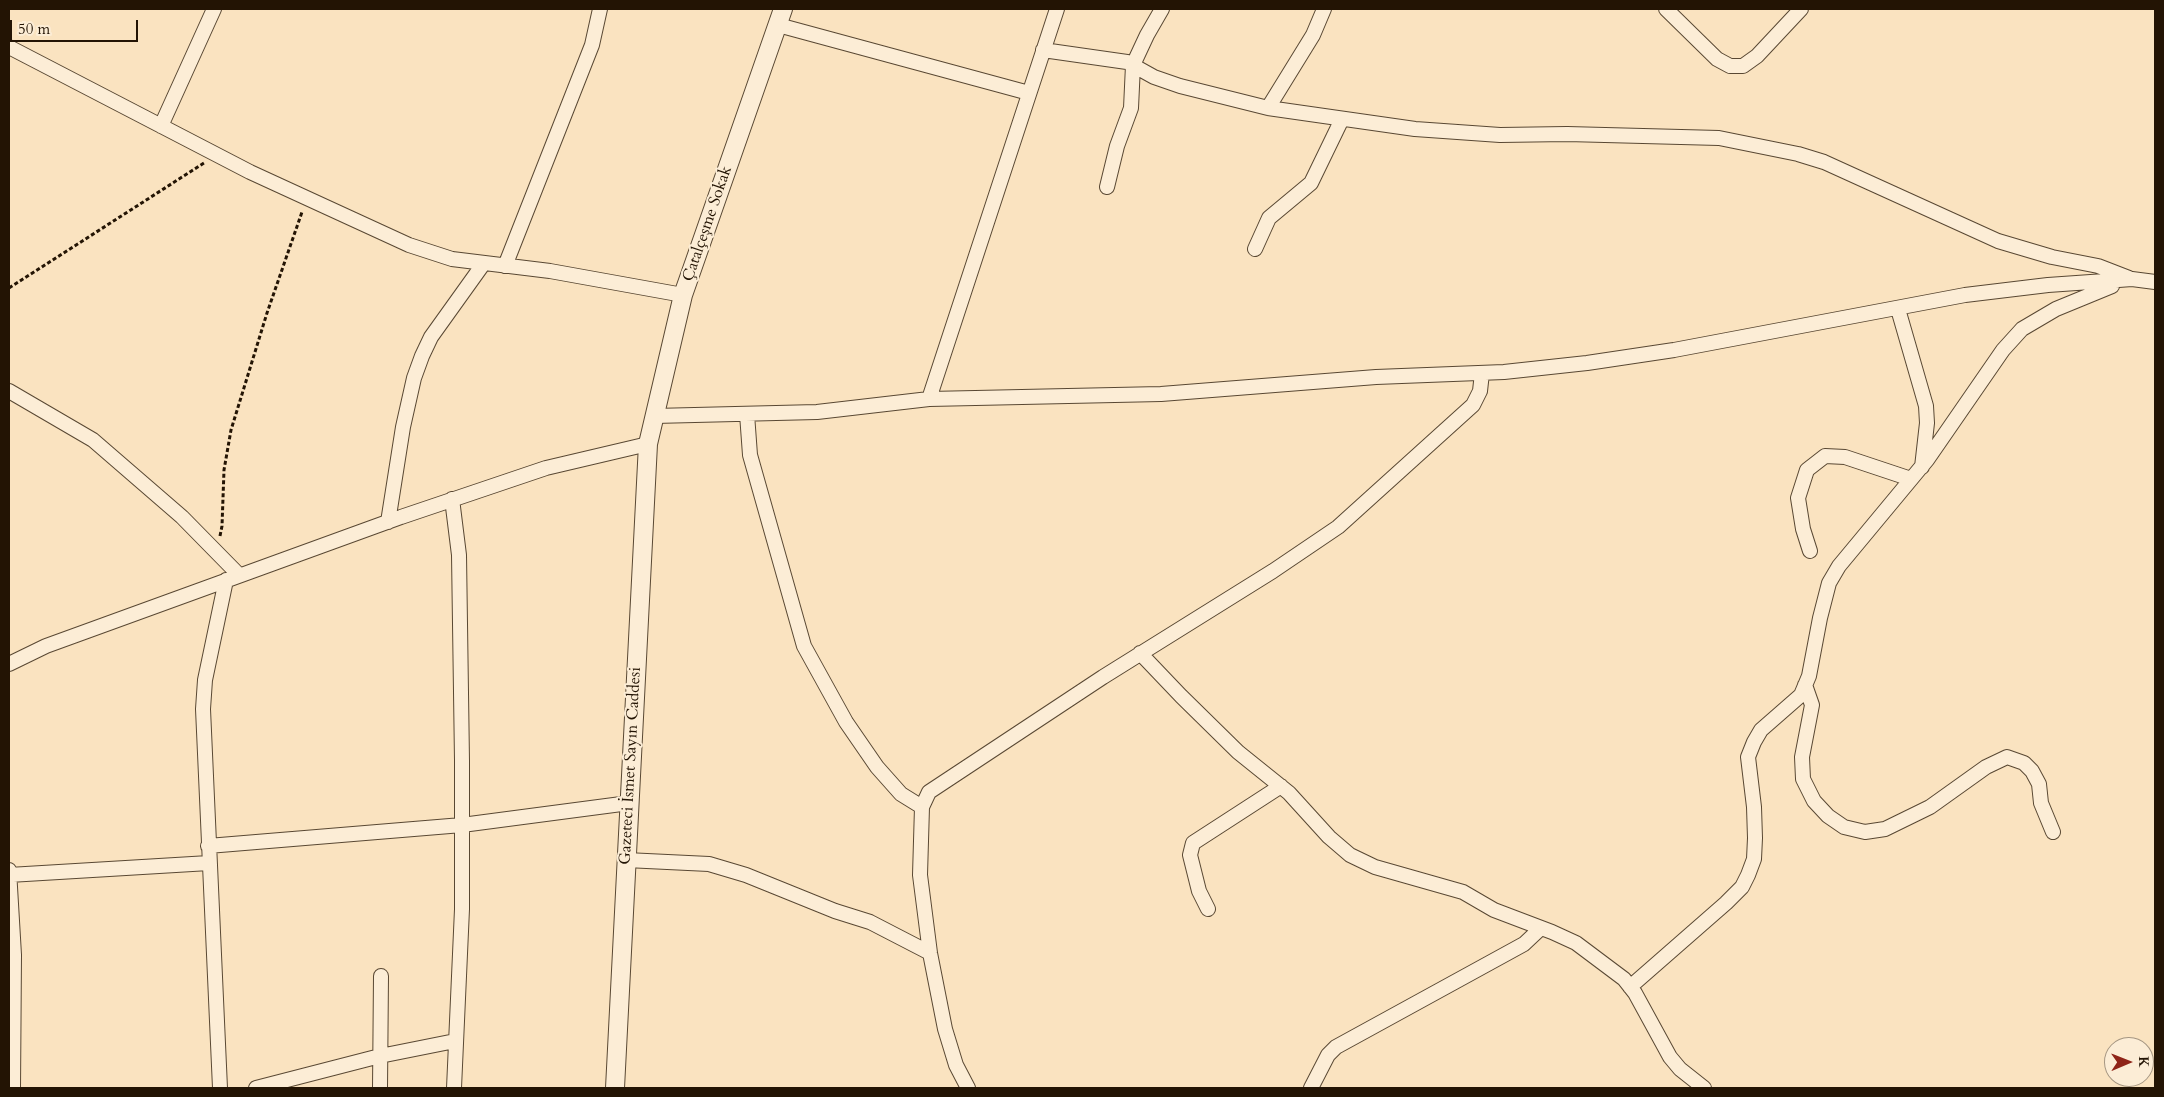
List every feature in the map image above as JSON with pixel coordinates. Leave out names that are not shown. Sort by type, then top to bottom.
[{"type":"street","points":[[161,126],[214,9]]},
{"type":"street","points":[[505,266],[592,45],[600,9]]},
{"type":"street","points":[[929,399],[1057,9]]},
{"type":"street","points":[[1107,187],[1117,146],[1131,108],[1133,65],[1162,9]]},
{"type":"street","points":[[1268,108],[1313,35],[1324,9]]},
{"type":"street","points":[[1666,9],[1717,60],[1730,66],[1743,66],[1757,56],[1801,9]]},
{"type":"street","points":[[780,17],[1029,93]]},
{"type":"street","name":"Çatalçeşme Sokak","points":[[648,444],[683,295],[780,17]]},
{"type":"street","points":[[9,47],[217,155],[409,245],[452,259],[550,271],[683,295]]},
{"type":"street","points":[[1043,50],[1094,56],[1133,65],[1154,77],[1180,86],[1268,108],[1342,119],[1415,129],[1500,135],[1567,134],[1719,138],[1798,154],[1824,162],[1998,240],[2052,257],[2098,266],[2132,279]]},
{"type":"street","points":[[1255,250],[1269,218],[1311,183],[1342,119]]},
{"type":"street","points":[[388,522],[403,427],[414,378],[422,356],[432,337],[484,263]]},
{"type":"street","points":[[1630,988],[1742,887],[1754,859],[1755,838],[1754,807],[1748,757],[1761,730],[1801,695],[1829,583],[1853,547],[1922,467],[2003,350],[2022,329],[2056,309],[2095,291],[2132,279]]},
{"type":"street","points":[[654,416],[817,412],[929,399],[1161,394],[1376,377],[1482,373],[1587,363],[1664,352],[1974,294],[2048,285],[2132,279],[2155,282]]},
{"type":"street","points":[[1898,309],[1926,406],[1927,423],[1922,467]]},
{"type":"street","points":[[968,1088],[956,1065],[945,1029],[930,953],[920,875],[922,807],[929,792],[1140,653],[1272,572],[1338,527],[1473,405],[1480,391],[1482,373]]},
{"type":"street","points":[[9,391],[93,440],[182,517],[239,575]]},
{"type":"street","points":[[747,414],[750,455],[804,646],[846,722],[877,767],[901,794],[922,807]]},
{"type":"street","points":[[9,664],[46,646],[452,499],[546,468],[648,444]]},
{"type":"street","name":"Gazeteci İsmet Sayın Caddesi","points":[[615,1088],[648,444]]},
{"type":"street","points":[[1810,551],[1803,529],[1798,498],[1807,470],[1825,456],[1845,457],[1911,479]]},
{"type":"street","points":[[452,499],[458,555],[462,825],[462,909],[454,1088]]},
{"type":"street","points":[[220,1088],[203,709],[205,680],[226,580]]},
{"type":"street","points":[[1140,653],[1180,696],[1238,752],[1281,786],[1329,837],[1350,855],[1375,867],[1463,892],[1494,910],[1576,943],[1624,979],[1670,1057],[1680,1069],[1704,1088]]},
{"type":"street","points":[[1805,685],[1812,705],[1802,757],[1803,779],[1814,801],[1828,816],[1844,827],[1865,832],[1885,829],[1930,807],[1986,767],[2007,757],[2024,763],[2032,771],[2039,784],[2042,803],[2053,832]]},
{"type":"street","points":[[1208,909],[1199,892],[1190,856],[1193,843],[1281,786]]},
{"type":"street","points":[[208,846],[462,825],[629,803]]},
{"type":"street","points":[[626,860],[709,864],[746,875],[835,911],[870,922],[930,953]]},
{"type":"street","points":[[9,875],[209,863]]},
{"type":"street","points":[[9,870],[13,1088]]},
{"type":"street","points":[[1311,1088],[1328,1055],[1336,1047],[1517,948],[1542,928]]},
{"type":"street","points":[[380,1088],[381,976]]},
{"type":"street","points":[[256,1088],[380,1056],[455,1040]]},
{"type":"path","points":[[9,288],[217,155]]},
{"type":"path","points":[[215,551],[222,526],[224,470],[231,430],[266,312],[306,198]]}]
